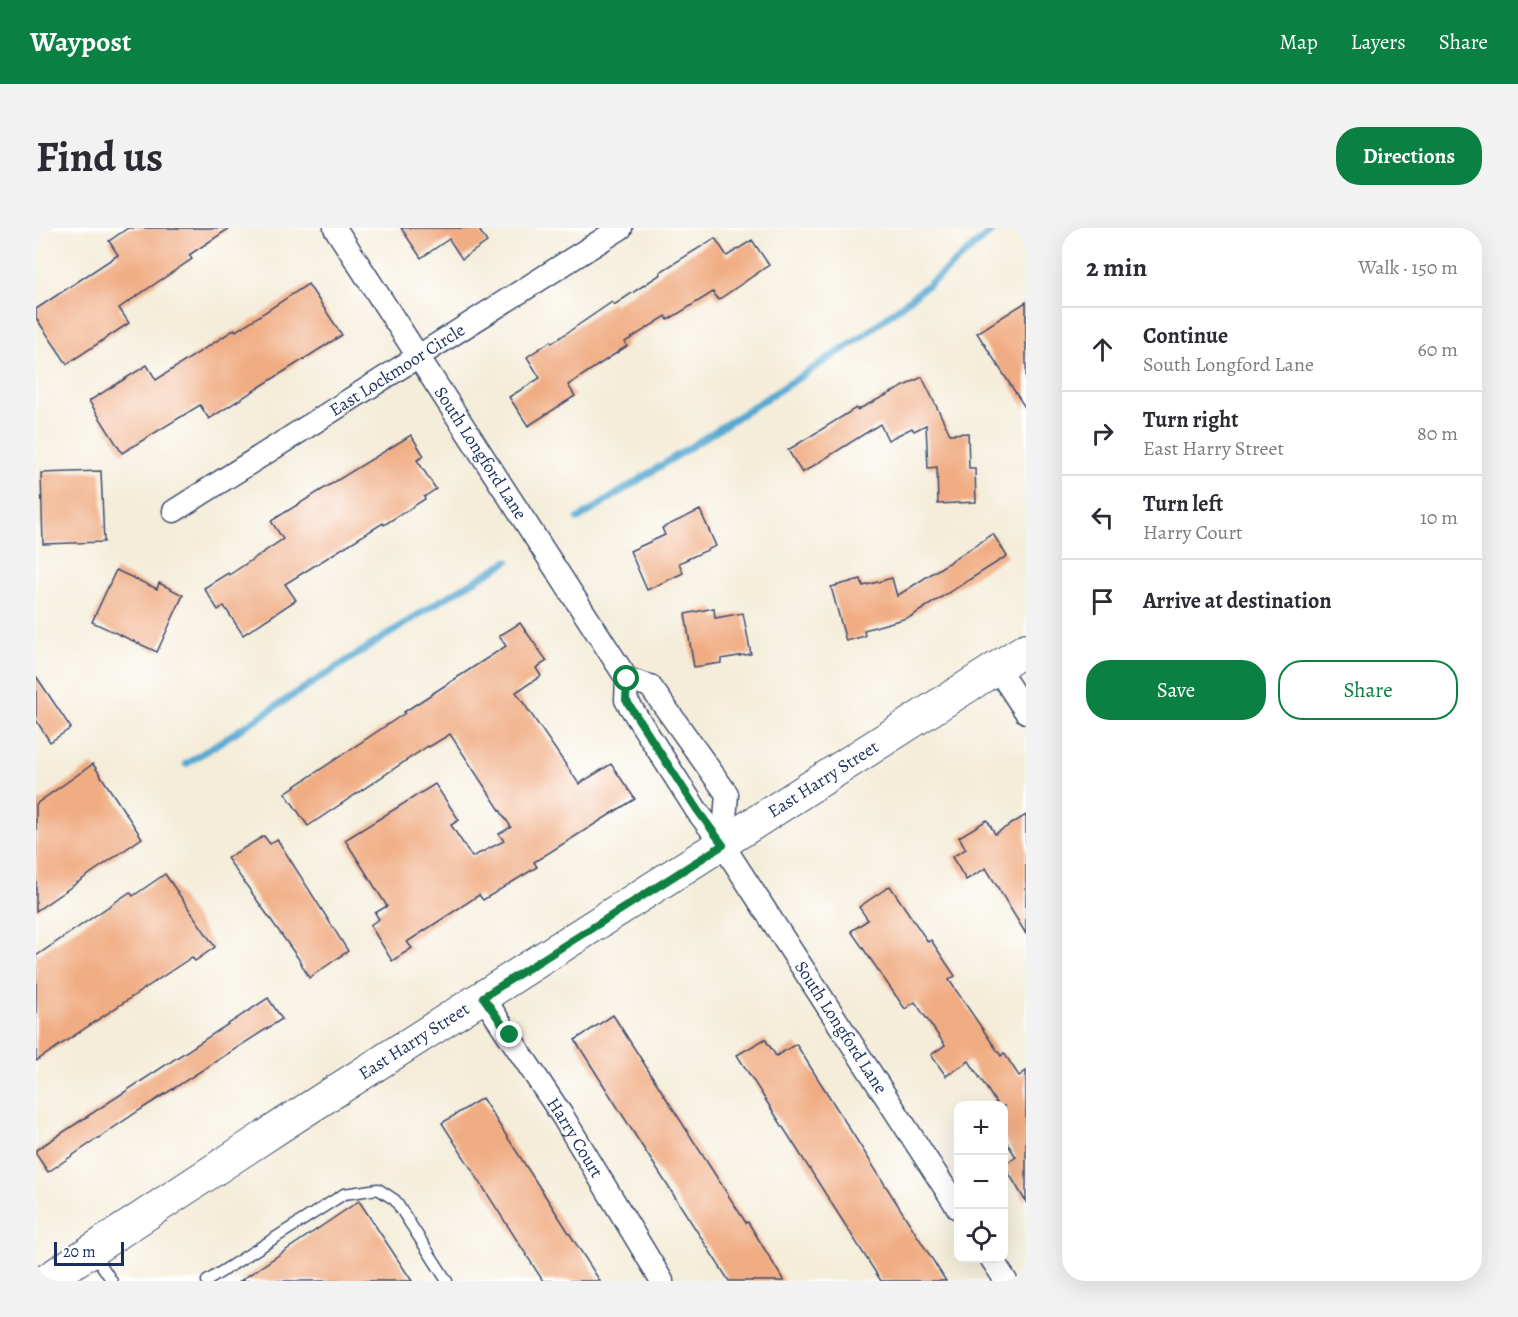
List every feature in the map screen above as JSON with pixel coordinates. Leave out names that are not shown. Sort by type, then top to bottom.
[{"type":"main road","name":"East Harry Street","points":[[60,1274],[92,1250],[483,997],[1026,650]]},
{"type":"street","name":"South Longford Lane","points":[[336,228],[627,679],[626,700],[698,811],[723,845],[954,1202]]},
{"type":"street","name":"East Lockmoor Circle","points":[[174,511],[621,228]]},
{"type":"street","points":[[997,668],[1026,712]]},
{"type":"street","points":[[627,679],[650,686],[727,794],[723,845]]},
{"type":"street","name":"Harry Court","points":[[483,997],[563,1118],[662,1281]]},
{"type":"street","points":[[994,1263],[1006,1281]]},
{"type":"lane","points":[[207,1281],[344,1194],[378,1190],[395,1200],[447,1281]]},
{"type":"lane","points":[[92,1250],[112,1281]]},
{"type":"building","points":[[128,228],[230,228],[189,255],[192,259],[119,308],[129,323],[67,364],[36,318],[36,309],[118,255],[109,241]]},
{"type":"building","points":[[401,228],[478,228],[487,242],[462,259],[449,239],[421,258]]},
{"type":"building","points":[[715,238],[727,256],[752,240],[769,265],[718,300],[713,292],[668,320],[666,316],[625,342],[627,346],[568,385],[575,396],[528,426],[509,397],[540,378],[527,357],[551,341],[552,343],[612,302],[614,305],[661,274],[660,272]]},
{"type":"building","points":[[308,284],[342,335],[209,419],[200,405],[122,453],[89,401],[147,365],[156,380]]},
{"type":"building","points":[[1026,302],[1026,409],[977,333]]},
{"type":"building","points":[[922,377],[950,434],[968,433],[969,468],[975,468],[976,502],[938,504],[937,467],[928,468],[926,425],[914,431],[912,428],[888,440],[880,424],[802,473],[788,450],[856,408],[857,410]]},
{"type":"building","points":[[411,435],[424,456],[417,460],[436,489],[424,497],[425,499],[384,525],[383,523],[285,584],[296,600],[243,635],[224,606],[218,610],[204,588],[228,573],[229,575],[283,539],[271,521]]},
{"type":"building","points":[[101,471],[104,542],[43,544],[41,473]]},
{"type":"building","points":[[700,510],[716,546],[679,563],[683,573],[647,590],[630,551],[665,535],[662,528]]},
{"type":"building","points":[[993,534],[1007,556],[910,617],[864,630],[865,636],[846,641],[831,587],[861,579],[863,586],[892,578],[897,596]]},
{"type":"building","points":[[116,570],[157,589],[159,583],[183,595],[157,652],[92,622]]},
{"type":"building","points":[[714,608],[715,618],[743,613],[751,654],[721,659],[721,663],[694,667],[685,614]]},
{"type":"building","points":[[520,623],[547,661],[536,668],[541,676],[516,692],[579,784],[611,764],[635,799],[534,862],[537,867],[483,900],[479,895],[407,942],[412,948],[392,961],[370,925],[379,919],[375,913],[387,906],[345,840],[435,784],[459,820],[451,825],[472,857],[504,841],[499,834],[511,827],[450,734],[428,746],[308,826],[285,793],[506,646],[499,636]]},
{"type":"building","points":[[36,676],[71,728],[50,742],[36,720]]},
{"type":"building","points":[[93,764],[142,838],[36,911],[36,804]]},
{"type":"building","points":[[1026,815],[1026,934],[986,868],[966,880],[952,857],[966,849],[959,837],[987,820],[995,834]]},
{"type":"building","points":[[264,836],[270,844],[277,839],[348,951],[309,978],[298,958],[227,858]]},
{"type":"building","points":[[165,874],[215,947],[195,961],[192,957],[36,1061],[36,956],[130,892],[133,896]]},
{"type":"building","points":[[890,886],[928,942],[931,940],[955,976],[949,980],[1001,1056],[1004,1053],[1019,1076],[1026,1071],[1026,1202],[1008,1172],[1008,1162],[1016,1157],[1008,1144],[1008,1101],[995,1101],[969,1061],[946,1076],[931,1055],[945,1045],[915,1002],[905,1009],[851,931],[868,920],[859,907]]},
{"type":"building","points":[[268,998],[282,1019],[48,1172],[36,1154],[36,1150]]},
{"type":"building","points":[[613,1015],[784,1281],[729,1281],[644,1149],[575,1040]]},
{"type":"building","points":[[765,1039],[776,1056],[796,1044],[946,1281],[881,1281],[737,1055]]},
{"type":"building","points":[[482,1098],[600,1281],[543,1281],[442,1123]]},
{"type":"building","points":[[359,1201],[412,1281],[240,1281]]},
{"type":"waterway","points":[[578,519],[859,339],[944,272],[995,228]]},
{"type":"waterway","points":[[186,764],[440,601],[508,561]]},
{"type":"route","points":[[510,1035],[483,997],[723,845],[698,811],[626,700],[627,679]]}]
